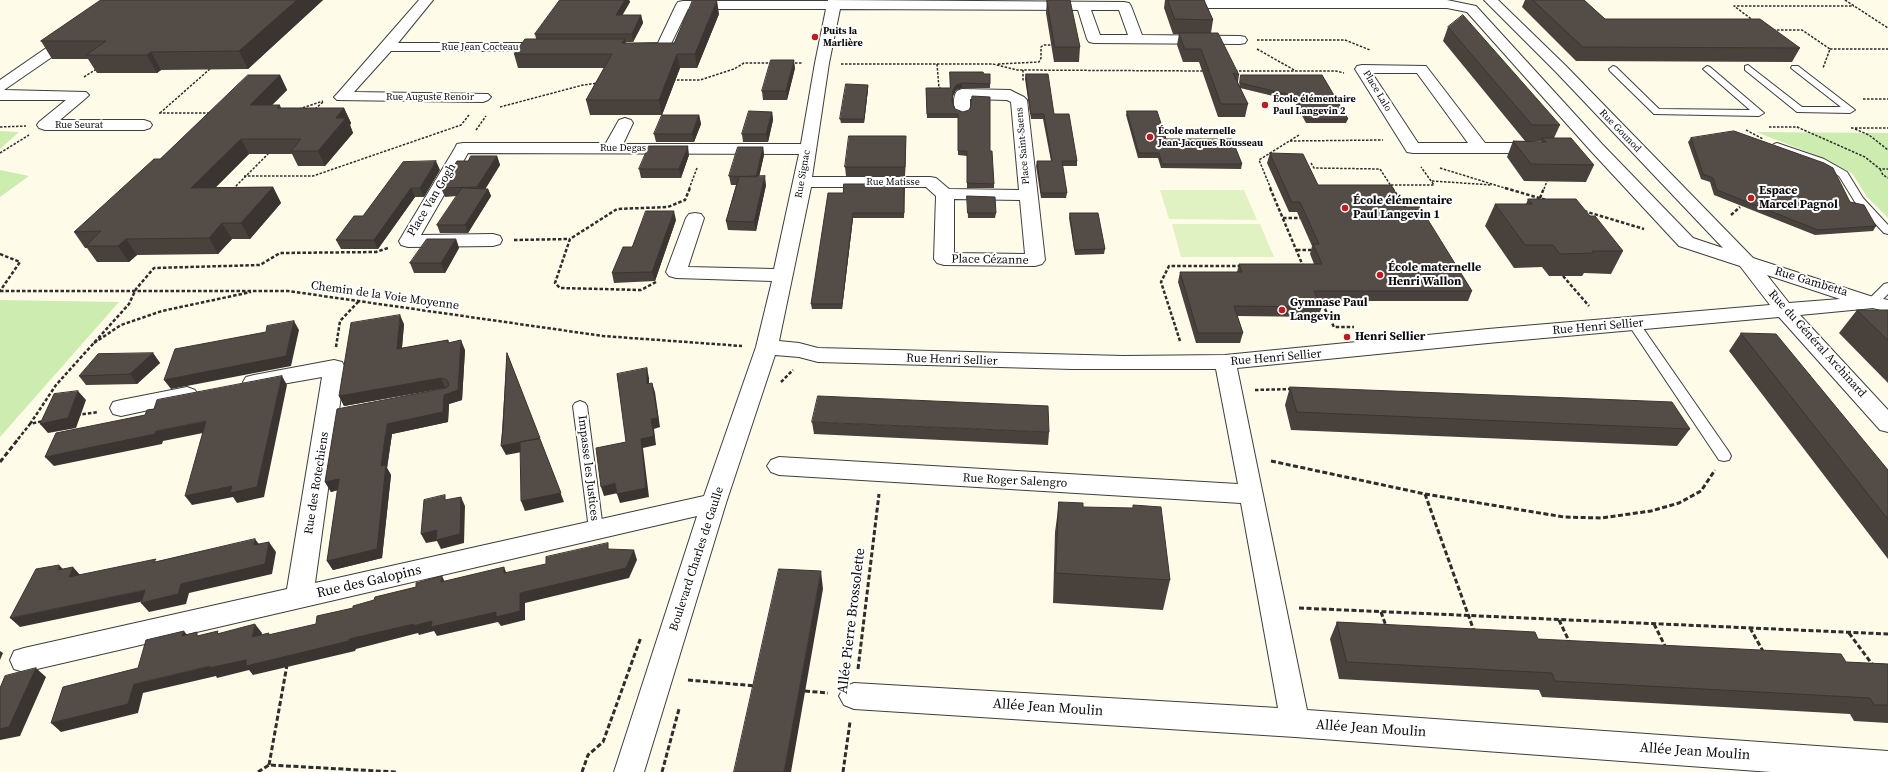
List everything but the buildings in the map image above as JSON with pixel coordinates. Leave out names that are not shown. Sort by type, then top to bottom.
[{"type":"street","points":[[342,97],[387,47],[426,0]]},
{"type":"street","name":"Rue Gambetta","points":[[1199,0],[1206,4],[1447,4],[1470,9],[1596,147],[1686,242],[1880,304]]},
{"type":"street","name":"Rue Gounod","points":[[1491,0],[1561,69],[1748,263]]},
{"type":"street","points":[[624,47],[663,46],[683,5],[835,3],[1124,6],[1137,39]]},
{"type":"street","name":"Rue Signac","points":[[767,347],[803,182],[807,149],[822,63],[835,3]]},
{"type":"street","points":[[1083,6],[1094,39],[1240,40]]},
{"type":"street","points":[[0,88],[85,28]]},
{"type":"street","name":"Rue Jean Cocteau","points":[[387,47],[561,47]]},
{"type":"street","name":"Place Lalo","points":[[1480,148],[1421,69],[1362,69],[1413,148],[1480,148],[1565,148],[1635,147]]},
{"type":"street","name":"Rue Seurat","points":[[0,94],[81,95],[44,125]]},
{"type":"street","name":"Place Saint-Saens","points":[[962,110],[962,94],[1010,95],[1019,100],[1027,195]]},
{"type":"street","name":"Rue Auguste Renoir","points":[[342,97],[483,97]]},
{"type":"street","points":[[612,148],[625,123]]},
{"type":"street","name":"Rue Seurat","points":[[44,125],[144,125]]},
{"type":"street","name":"Rue Degas","points":[[463,148],[807,149]]},
{"type":"street","name":"Place Van Gogh","points":[[408,241],[463,148]]},
{"type":"street","name":"Rue Matisse","points":[[803,182],[930,182],[945,194]]},
{"type":"street","points":[[945,194],[1027,195]]},
{"type":"street","name":"Place Cézanne","points":[[945,194],[944,259],[1035,260],[1027,195]]},
{"type":"street","points":[[695,218],[676,272],[783,275]]},
{"type":"street","name":"Place Van Gogh","points":[[408,241],[493,240]]},
{"type":"street","name":"Rue du Général Archinard","points":[[1748,263],[1784,310],[1888,424]]},
{"type":"street","name":"Rue Gambetta","points":[[1784,310],[1880,304]]},
{"type":"street","name":"Rue Henri Sellier","points":[[767,347],[799,350],[818,355],[1088,364],[1187,364],[1225,362],[1784,310]]},
{"type":"street","name":"Boulevard Charles de Gaulle","points":[[629,772],[714,503],[767,347]]},
{"type":"street","points":[[1225,362],[1245,456],[1295,723]]},
{"type":"street","points":[[235,386],[334,367]]},
{"type":"street","name":"Rue des Rotechiens","points":[[299,598],[336,413],[334,367]]},
{"type":"street","points":[[121,408],[205,392]]},
{"type":"street","name":"Rue Roger Salengro","points":[[779,466],[1252,494]]},
{"type":"street","name":"Rue des Galopins","points":[[24,660],[714,503]]},
{"type":"street","name":"Allée Jean Moulin","points":[[854,696],[1295,723],[1888,766]]},
{"type":"lane","points":[[1748,68],[1800,110],[1850,110],[1796,68]]},
{"type":"lane","points":[[1613,70],[1657,112],[1759,113],[1707,69]]},
{"type":"lane","points":[[1778,146],[1820,161],[1843,174],[1859,200],[1888,231]]},
{"type":"lane","points":[[1880,304],[1888,288]]},
{"type":"lane","points":[[1634,324],[1724,456]]},
{"type":"lane","name":"Impasse les Justices","points":[[580,406],[596,529]]},
{"type":"path","points":[[1845,0],[1888,28]]},
{"type":"path","points":[[1756,22],[1734,6],[1854,6]]},
{"type":"path","points":[[1767,30],[1802,30],[1830,50],[1888,49]]},
{"type":"path","points":[[1240,40],[1345,40],[1389,58],[1396,69]]},
{"type":"path","points":[[1823,68],[1830,50]]},
{"type":"path","points":[[672,80],[700,80],[734,69],[744,63],[775,63]]},
{"type":"path","points":[[790,63],[993,64],[1017,70],[1209,70]]},
{"type":"path","points":[[59,95],[103,64]]},
{"type":"path","points":[[144,125],[213,66]]},
{"type":"path","points":[[1232,71],[1296,71]]},
{"type":"path","points":[[500,107],[583,85],[602,83]]},
{"type":"path","points":[[294,111],[323,101],[338,100],[342,97]]},
{"type":"path","name":"Rue Auguste Renoir","points":[[244,176],[313,176],[461,125],[483,97]]},
{"type":"path","points":[[314,110],[323,101]]},
{"type":"path","points":[[160,112],[213,113]]},
{"type":"path","points":[[0,127],[44,125]]},
{"type":"path","points":[[0,153],[44,125]]},
{"type":"path","points":[[1796,127],[1865,157],[1880,169],[1883,175],[1888,178]]},
{"type":"path","points":[[1852,128],[1869,135],[1888,150]]},
{"type":"path","points":[[1745,130],[1778,146]]},
{"type":"path","points":[[1297,268],[1304,268],[1259,160],[1299,135]]},
{"type":"path","points":[[1290,141],[1388,140]]},
{"type":"path","points":[[493,240],[570,239],[616,209],[668,207],[685,200],[705,149]]},
{"type":"path","points":[[230,191],[272,150]]},
{"type":"path","points":[[1391,185],[1434,185],[1418,161]]},
{"type":"path","points":[[1311,163],[1314,168],[1380,169],[1408,210]]},
{"type":"path","points":[[1880,169],[1888,169]]},
{"type":"path","points":[[1431,181],[1498,185]]},
{"type":"path","points":[[1540,198],[1547,181]]},
{"type":"path","points":[[1283,218],[1300,218]]},
{"type":"path","points":[[570,239],[555,283],[560,288],[641,290],[676,272]]},
{"type":"path","points":[[0,462],[30,424],[56,385],[129,304],[136,290],[154,268],[260,265],[280,253],[376,252],[408,241]]},
{"type":"path","points":[[1297,250],[1320,250]]},
{"type":"path","points":[[0,254],[20,262],[0,291]]},
{"type":"path","points":[[1187,364],[1161,282],[1169,266],[1246,266]]},
{"type":"path","points":[[1563,276],[1606,326]]},
{"type":"path","points":[[90,346],[121,325],[162,311],[258,290]]},
{"type":"path","name":"Chemin de la Voie Moyenne","points":[[0,291],[288,291],[603,336],[767,347]]},
{"type":"path","points":[[1316,292],[1334,327],[1356,327]]},
{"type":"path","points":[[334,367],[340,321],[359,301]]},
{"type":"path","points":[[777,386],[792,372],[799,350]]},
{"type":"path","points":[[1231,391],[1297,390]]},
{"type":"path","points":[[75,416],[121,408]]},
{"type":"path","points":[[30,424],[45,421]]},
{"type":"path","points":[[1245,456],[1425,494],[1564,517],[1617,517],[1651,511],[1679,503],[1701,491],[1724,456]]},
{"type":"path","name":"Allée Pierre Brossolette","points":[[843,772],[854,696],[881,473]]},
{"type":"path","points":[[1425,494],[1475,634]]},
{"type":"path","points":[[1273,607],[1888,634]]},
{"type":"path","points":[[1381,612],[1387,630]]},
{"type":"path","points":[[1559,620],[1571,646]]},
{"type":"path","points":[[1653,624],[1668,650]]},
{"type":"path","points":[[1749,628],[1765,655]]},
{"type":"path","points":[[1849,632],[1875,669]]},
{"type":"path","points":[[269,765],[288,659]]},
{"type":"path","points":[[686,687],[690,672]]},
{"type":"path","points":[[688,680],[761,686]]},
{"type":"path","points":[[662,772],[681,703]]},
{"type":"path","points":[[258,772],[269,765],[396,772]]},
{"type":"green space","points":[[0,131],[19,132],[0,149]]},
{"type":"green space","points":[[1756,132],[1888,133],[1888,218],[1867,197],[1852,173],[1810,153]]},
{"type":"green space","points":[[0,170],[29,176],[0,197]]},
{"type":"green space","points":[[1160,190],[1244,190],[1257,220],[1169,219]]},
{"type":"green space","points":[[1172,224],[1260,224],[1274,257],[1181,257]]},
{"type":"green space","points":[[0,300],[119,302],[0,437]]},
{"type":"place","name":"Puits la Marlière","points":[[815,37]]},
{"type":"place","name":"École élémentaire Paul Langevin 2","points":[[1265,105]]},
{"type":"place","name":"École maternelle Jean-Jacques Rousseau","points":[[1150,137]]},
{"type":"place","name":"Espace Marcel Pagnol","points":[[1751,198]]},
{"type":"place","name":"École élémentaire Paul Langevin 1","points":[[1345,208]]},
{"type":"place","name":"École maternelle Henri Wallon","points":[[1380,275]]},
{"type":"place","name":"Gymnase Paul Langevin","points":[[1282,310]]},
{"type":"place","name":"Henri Sellier","points":[[1347,337]]}]
